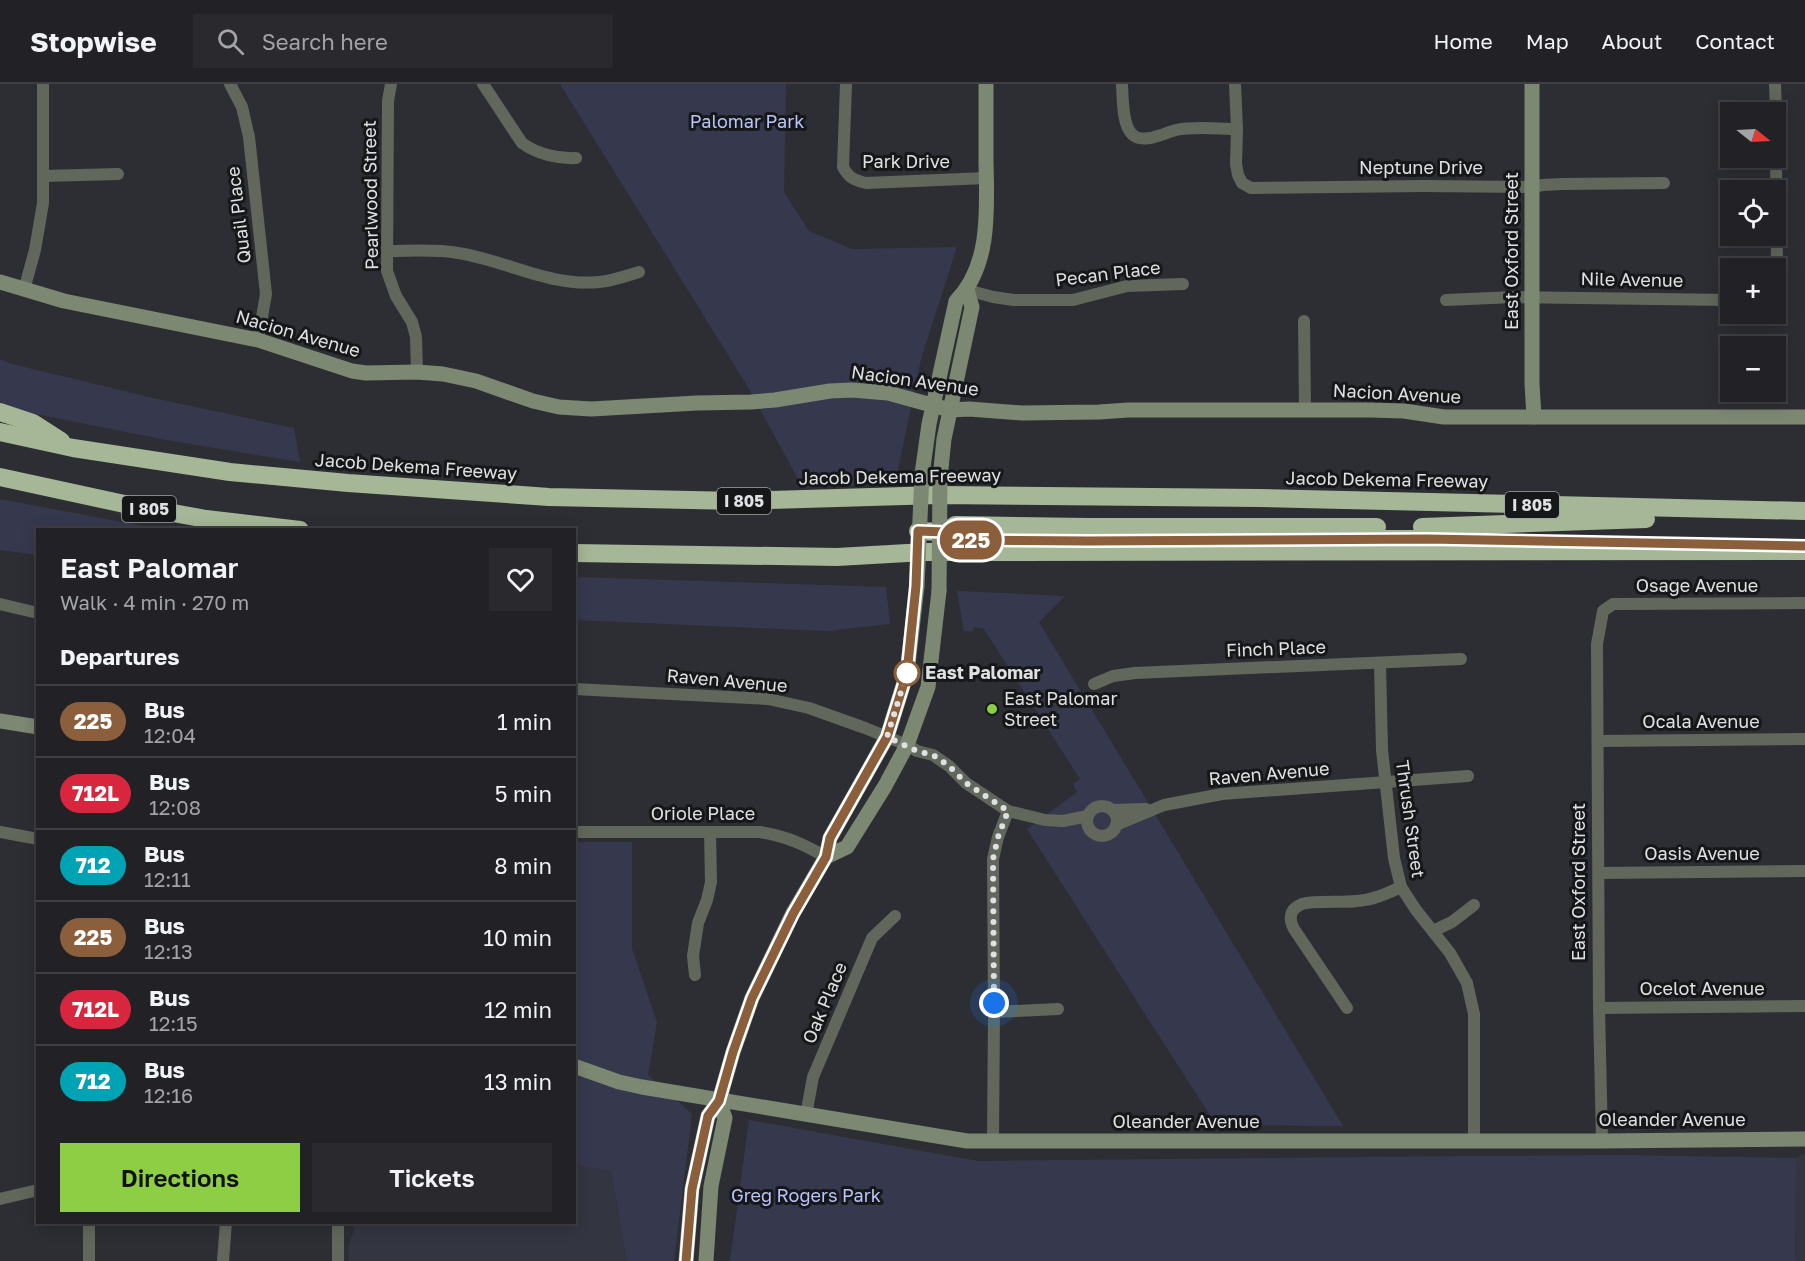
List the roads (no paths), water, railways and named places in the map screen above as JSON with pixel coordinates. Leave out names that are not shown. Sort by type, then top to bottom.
[{"type":"highway","points":[[0,412],[33,423],[73,448]]},
{"type":"highway","name":"Jacob Dekema Freeway","points":[[0,432],[73,448],[230,472],[549,497],[738,501],[938,495],[1248,498],[1805,512]]},
{"type":"highway","name":"I 805","points":[[0,477],[206,519],[283,528]]},
{"type":"highway","points":[[0,486],[129,505]]},
{"type":"highway","points":[[918,531],[942,532],[956,540],[1088,534],[1431,527],[1805,512]]},
{"type":"highway","points":[[1088,534],[1805,546]]},
{"type":"highway","points":[[576,553],[837,556],[925,552],[1805,552]]},
{"type":"street","points":[[24,290],[35,250],[43,203],[43,84]]},
{"type":"street","name":"Pearlwood Street","points":[[391,84],[388,101],[387,271],[396,296],[412,322],[416,337],[417,372]]},
{"type":"street","points":[[483,84],[522,143],[530,149],[556,157],[576,158]]},
{"type":"street","name":"Park Drive","points":[[846,84],[843,166],[849,177],[866,183],[987,178]]},
{"type":"street","points":[[686,1261],[692,1189],[708,1116],[719,1101],[752,998],[793,914],[826,857],[830,838],[887,737],[907,673],[916,586],[922,474],[933,405],[956,302],[967,290],[982,250],[987,211],[986,84]]},
{"type":"street","points":[[1122,85],[1126,125],[1132,135],[1138,138],[1148,138],[1179,129],[1237,129],[1235,84]]},
{"type":"street","name":"East Oxford Street","points":[[1532,84],[1532,404],[1534,417]]},
{"type":"street","points":[[1775,84],[1776,102]]},
{"type":"street","name":"Quail Place","points":[[232,86],[242,107],[249,137],[266,294],[258,340]]},
{"type":"street","name":"Neptune Drive","points":[[1237,129],[1238,175],[1242,183],[1251,188],[1531,187],[1562,184],[1664,183]]},
{"type":"street","points":[[1776,168],[1777,258]]},
{"type":"street","points":[[43,176],[118,174]]},
{"type":"street","points":[[388,251],[457,252],[548,278],[572,281],[597,282],[639,272]]},
{"type":"street","name":"Nacion Avenue","points":[[0,282],[64,301],[258,340],[352,371],[417,372],[461,377],[533,401],[559,407],[591,409],[751,402],[852,390],[888,393],[950,410],[969,408],[1022,413],[1128,410],[1305,410],[1404,411],[1444,417],[1805,417]]},
{"type":"street","name":"Pecan Place","points":[[967,290],[1014,300],[1073,300],[1127,286],[1183,284]]},
{"type":"street","points":[[826,857],[847,847],[885,786],[907,745],[928,687],[939,591],[942,532],[940,478],[944,439],[972,307],[967,290]]},
{"type":"street","name":"Nile Avenue","points":[[1446,300],[1514,297],[1720,300]]},
{"type":"street","points":[[1304,321],[1305,410]]},
{"type":"street","name":"Osage Avenue","points":[[1600,623],[1603,611],[1613,604],[1805,603]]},
{"type":"street","points":[[0,604],[36,613]]},
{"type":"street","name":"East Oxford Street","points":[[1600,623],[1597,644],[1602,1141]]},
{"type":"street","name":"Finch Place","points":[[1094,684],[1113,676],[1135,673],[1461,659]]},
{"type":"street","name":"Thrush Street","points":[[1380,663],[1382,750],[1394,858],[1401,887],[1450,953],[1467,983],[1474,1014],[1474,1140]]},
{"type":"street","name":"Raven Avenue","points":[[576,689],[768,699],[809,708],[865,728],[917,751],[933,755],[949,766],[966,783],[1008,811],[1020,816],[1063,821],[1088,816]]},
{"type":"street","points":[[0,721],[36,727]]},
{"type":"street","name":"Ocala Avenue","points":[[1598,741],[1805,739]]},
{"type":"street","name":"Raven Avenue","points":[[1116,825],[1156,808],[1185,800],[1222,794],[1468,776]]},
{"type":"street","points":[[1097,806],[1107,806],[1113,810],[1116,816],[1114,830],[1105,835],[1091,831],[1087,822],[1093,809],[1097,806]]},
{"type":"street","name":"Raven Avenue","points":[[1113,810],[1156,808]]},
{"type":"street","points":[[993,1142],[993,859],[1008,811]]},
{"type":"street","name":"Raven Avenue","points":[[1063,821],[1091,831]]},
{"type":"street","points":[[0,832],[36,839]]},
{"type":"street","name":"Oriole Place","points":[[576,832],[760,832],[798,841],[826,857]]},
{"type":"street","points":[[694,975],[693,956],[698,923],[711,882],[710,832]]},
{"type":"street","name":"Oasis Avenue","points":[[1599,873],[1805,871]]},
{"type":"street","points":[[1347,1008],[1294,929],[1291,920],[1292,912],[1297,906],[1306,903],[1359,901],[1378,897],[1401,887]]},
{"type":"street","points":[[1433,931],[1452,922],[1474,905]]},
{"type":"street","name":"Oak Place","points":[[806,1115],[813,1077],[872,938],[895,916]]},
{"type":"street","name":"Ocelot Avenue","points":[[1599,1008],[1805,1006]]},
{"type":"street","points":[[994,1012],[1058,1010]]},
{"type":"street","name":"Oleander Avenue","points":[[576,1067],[619,1082],[719,1101],[967,1141],[1805,1139]]},
{"type":"street","points":[[706,1261],[711,1186],[725,1118],[719,1101]]},
{"type":"street","points":[[0,1198],[36,1190]]},
{"type":"street","points":[[89,1224],[89,1261]]},
{"type":"street","points":[[223,1261],[226,1224]]},
{"type":"street","points":[[338,1224],[338,1261]]},
{"type":"place","name":"East Palomar","points":[[907,673]]},
{"type":"place","name":"East Palomar Street","points":[[992,709]]},
{"type":"park label","name":"Palomar Park","points":[[747,122]]},
{"type":"park label","name":"Greg Rogers Park","points":[[806,1196]]}]
